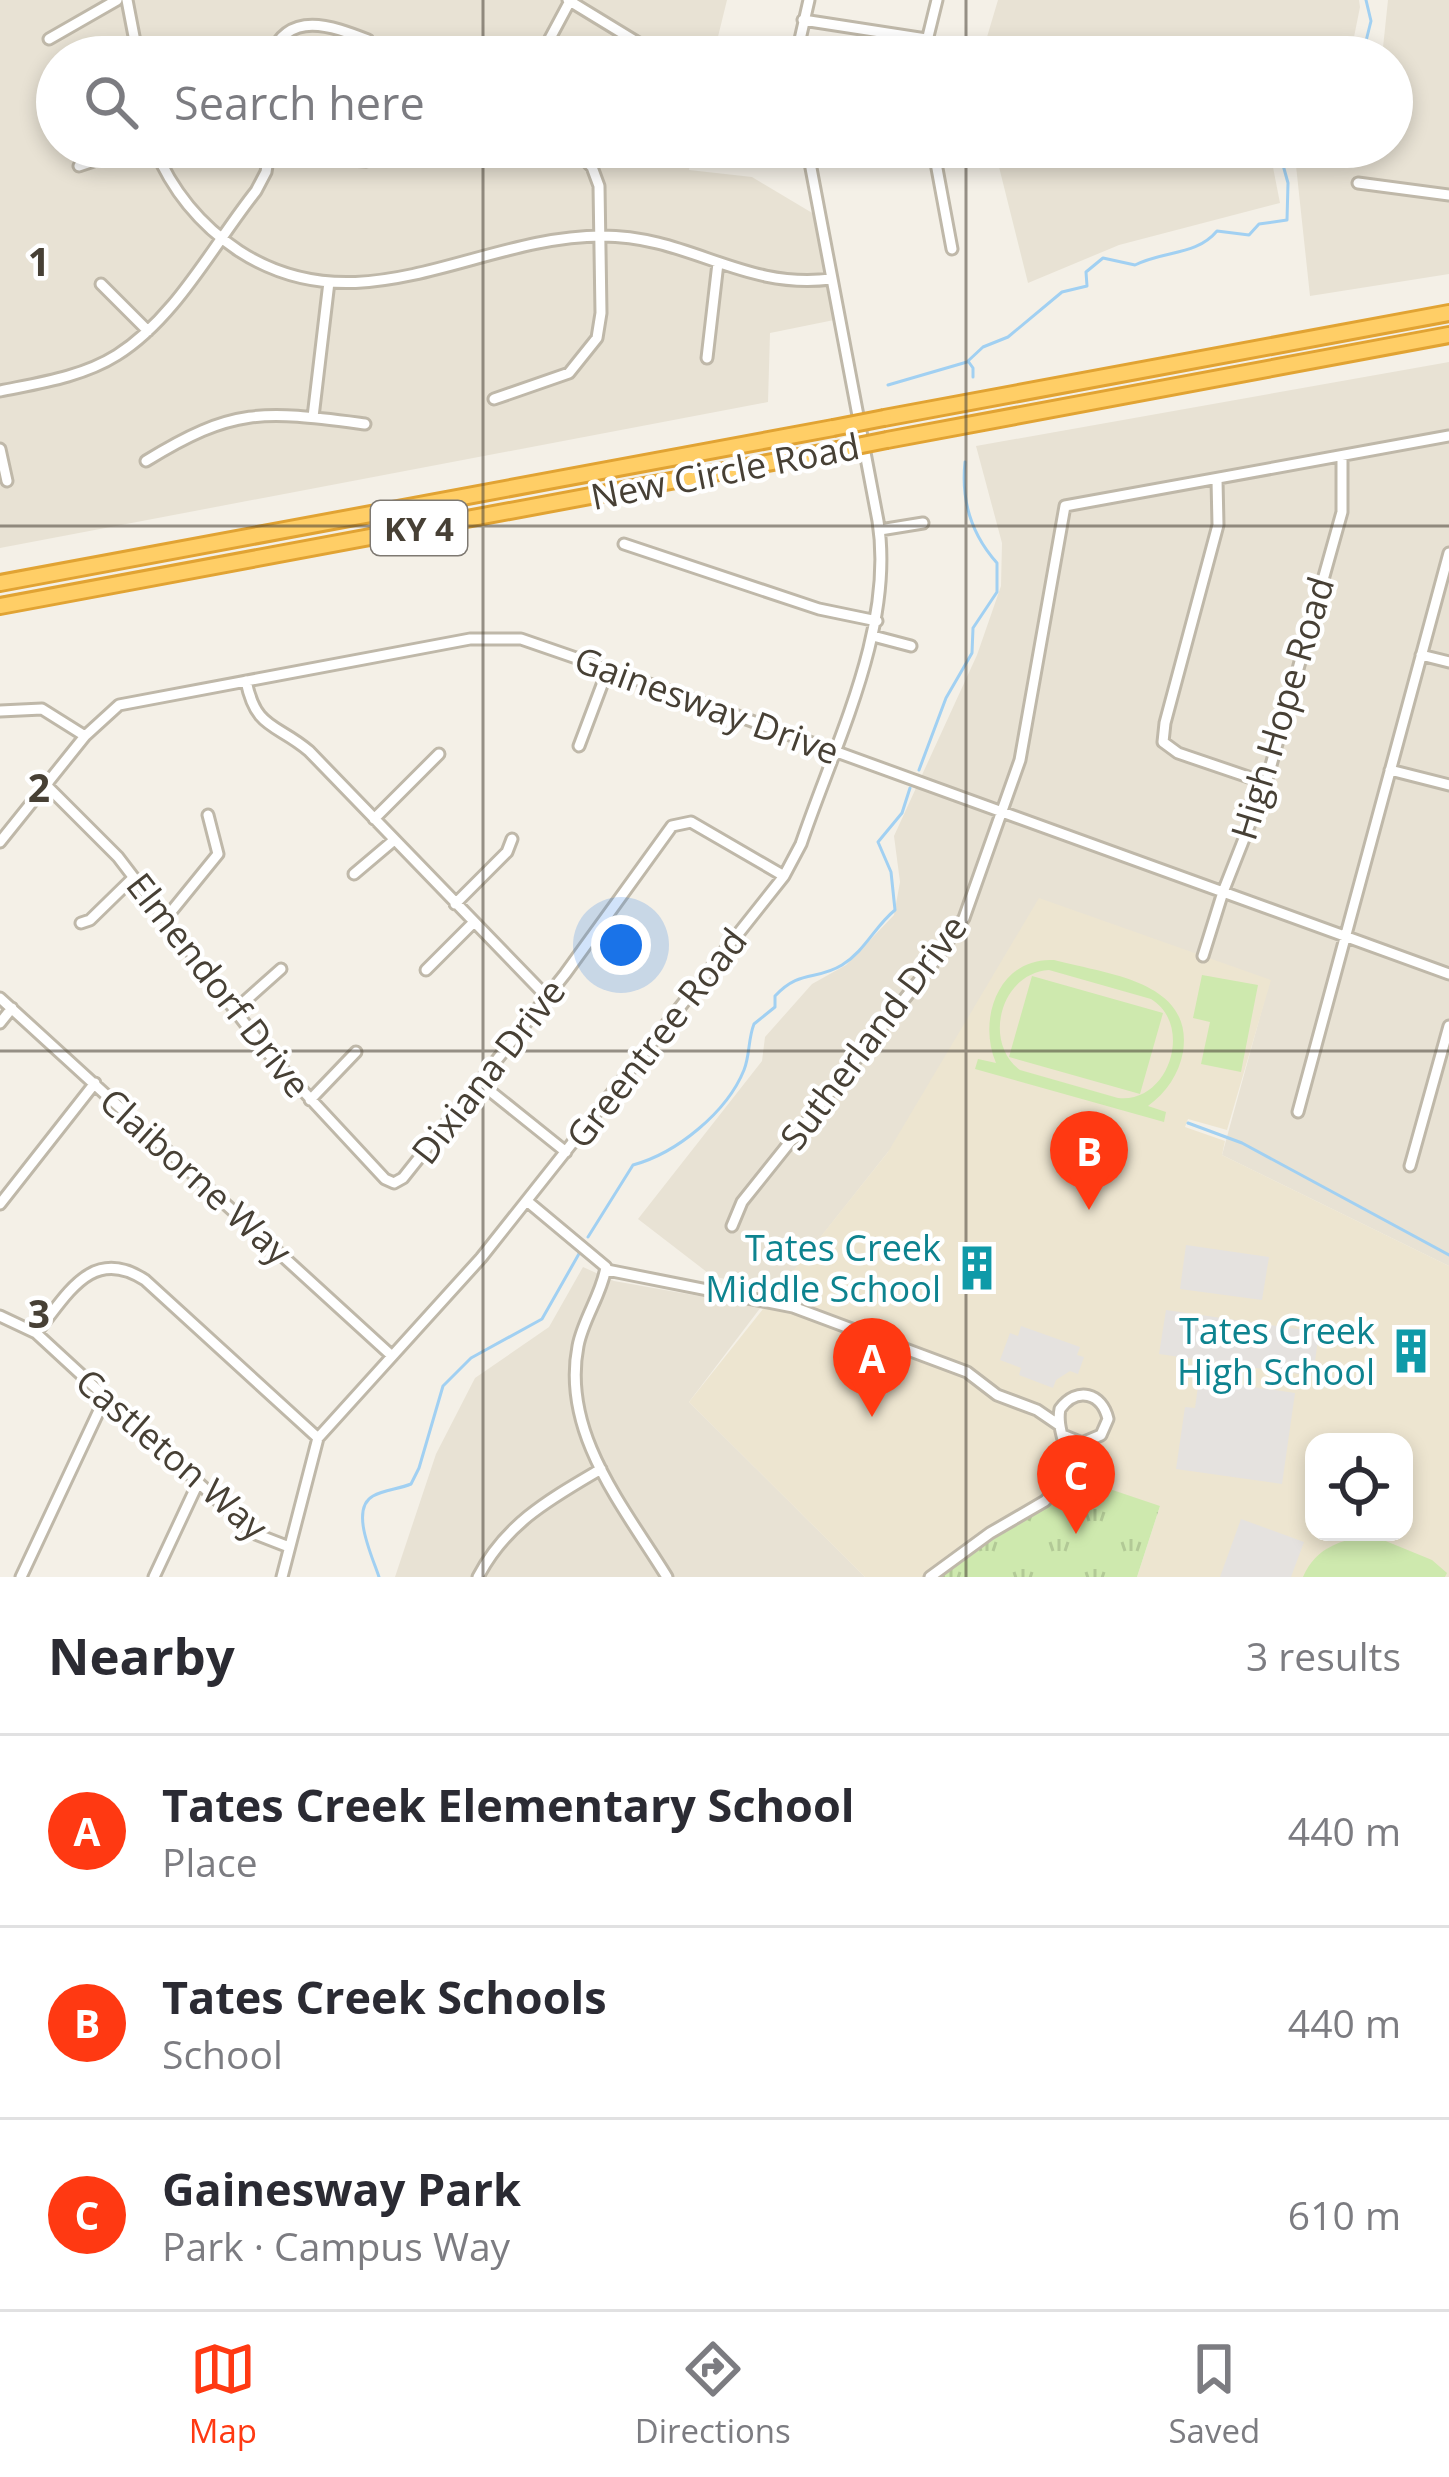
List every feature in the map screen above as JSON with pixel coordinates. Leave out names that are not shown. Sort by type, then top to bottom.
[{"type":"highway","name":"New Circle Road","points":[[0,584],[1449,313]]},
{"type":"highway","name":"New Circle Road","points":[[0,608],[1449,335]]},
{"type":"street","points":[[54,36],[117,0]]},
{"type":"street","points":[[127,0],[134,36]]},
{"type":"street","points":[[800,36],[808,0]]},
{"type":"street","points":[[927,36],[937,0]]},
{"type":"street","points":[[551,36],[569,1],[627,36]]},
{"type":"street","points":[[803,20],[907,36]]},
{"type":"street","points":[[285,36],[310,23],[358,36]]},
{"type":"street","points":[[165,168],[181,197],[219,238],[266,266],[328,282],[366,283],[412,276],[552,242],[601,236],[670,244],[768,279],[831,278]]},
{"type":"street","points":[[0,391],[81,372],[116,356],[148,331],[261,184],[265,168]]},
{"type":"street","points":[[494,399],[555,381],[587,355],[600,327],[601,236],[592,168]]},
{"type":"street","name":"Greentree Road","points":[[282,1577],[318,1438],[527,1201],[784,876],[801,844],[873,636],[882,587],[880,530],[811,168]]},
{"type":"street","points":[[937,168],[952,249]]},
{"type":"street","points":[[1358,183],[1449,195]]},
{"type":"street","points":[[707,358],[718,263]]},
{"type":"street","points":[[313,417],[328,282]]},
{"type":"street","points":[[100,284],[148,331]]},
{"type":"street","points":[[146,461],[227,419],[264,414],[365,424]]},
{"type":"street","name":"Sutherland Drive","points":[[732,1226],[742,1202],[958,928],[1021,760],[1065,506],[1449,436]]},
{"type":"street","points":[[0,449],[7,481]]},
{"type":"street","name":"High Hope Road","points":[[1203,956],[1266,783],[1342,512],[1342,458]]},
{"type":"street","points":[[1217,480],[1218,525],[1163,742],[1178,753],[1266,783]]},
{"type":"street","points":[[880,530],[923,523]]},
{"type":"street","points":[[624,544],[819,609],[877,621]]},
{"type":"street","points":[[1298,1112],[1449,553]]},
{"type":"street","name":"Gainesway Drive","points":[[0,842],[85,736],[119,705],[489,636],[521,639],[608,669],[1449,974]]},
{"type":"street","points":[[873,636],[911,646]]},
{"type":"street","points":[[1421,655],[1449,662]]},
{"type":"street","points":[[579,746],[608,669]]},
{"type":"street","points":[[246,681],[262,722],[309,751],[547,997]]},
{"type":"street","points":[[0,711],[42,709],[85,736]]},
{"type":"street","points":[[374,819],[439,754]]},
{"type":"street","points":[[1390,770],[1449,785]]},
{"type":"street","name":"Elmendorf Drive","points":[[46,785],[118,857],[310,1100],[394,1183]]},
{"type":"street","points":[[166,918],[218,854],[208,815]]},
{"type":"street","name":"Dixiana Drive","points":[[394,1183],[403,1178],[547,997],[672,826],[692,822],[784,876]]},
{"type":"street","points":[[455,904],[507,852],[512,839]]},
{"type":"street","points":[[354,874],[394,841]]},
{"type":"street","points":[[81,923],[90,920],[133,878]]},
{"type":"street","points":[[426,970],[473,923]]},
{"type":"street","points":[[235,1010],[281,968]]},
{"type":"street","name":"Claiborne Way","points":[[0,998],[392,1356]]},
{"type":"street","points":[[0,1023],[11,1008]]},
{"type":"street","points":[[1410,1166],[1449,1026]]},
{"type":"street","points":[[310,1100],[356,1052]]},
{"type":"street","points":[[0,1204],[95,1083]]},
{"type":"street","points":[[480,1083],[566,1152]]},
{"type":"street","points":[[527,1201],[603,1261],[607,1270],[581,1334],[574,1376],[581,1426],[601,1469],[667,1577]]},
{"type":"street","points":[[35,1333],[89,1273],[107,1267],[126,1270],[145,1280],[318,1438]]},
{"type":"street","points":[[607,1270],[785,1304],[967,1372],[997,1395],[1036,1410],[1076,1442],[1089,1443]]},
{"type":"street","name":"Castleton Way","points":[[0,1316],[35,1333],[253,1533],[289,1547]]},
{"type":"street","points":[[930,1577],[977,1541],[1045,1501],[1067,1466],[1105,1430],[1108,1419],[1104,1406],[1089,1395],[1036,1410]]},
{"type":"street","points":[[21,1577],[104,1400]]},
{"type":"street","points":[[1065,1402],[1062,1430],[1067,1466]]},
{"type":"street","points":[[478,1577],[518,1521],[601,1469]]},
{"type":"street","points":[[154,1577],[198,1483]]},
{"type":"shaded area","points":[[0,0],[727,0],[718,36],[36,36],[36,168],[689,168],[752,177],[819,217],[839,319],[770,333],[768,402],[0,548]]},
{"type":"shaded area","points":[[998,0],[1359,0],[1360,7],[1354,36],[987,36]]},
{"type":"shaded area","points":[[1388,0],[1449,0],[1449,274],[1310,296],[1296,168],[1413,168],[1413,36],[1384,36]]},
{"type":"shaded area","points":[[999,168],[1273,168],[1280,203],[1119,245],[1028,283]]},
{"type":"shaded area","points":[[1449,362],[1449,1266],[1222,1155],[1270,980],[888,1152],[778,1291],[712,1276],[638,1219],[762,1061],[765,1037],[812,984],[846,965],[894,915],[900,882],[894,836],[977,655],[1001,586],[1002,543],[976,446]]},
{"type":"shaded area","points":[[1039,898],[1271,980],[1227,1130],[1188,1119],[1185,1127],[1225,1141],[1222,1155],[1449,1266],[1449,1577],[1137,1577],[1160,1506],[1056,1501],[941,1577],[865,1577],[689,1402],[888,1152]]},
{"type":"shaded area","points":[[1186,1245],[1269,1257],[1262,1300],[1180,1289]]},
{"type":"shaded area","points":[[583,1267],[614,1281],[761,1307],[689,1402],[865,1577],[395,1577],[436,1454],[475,1378],[549,1327]]},
{"type":"shaded area","points":[[1166,1310],[1319,1332],[1313,1376],[1159,1354]]},
{"type":"shaded area","points":[[1021,1326],[1080,1347],[1077,1355],[1084,1357],[1078,1374],[1070,1371],[1053,1388],[1019,1375],[1021,1368],[1000,1360],[1010,1333],[1018,1336]]},
{"type":"shaded area","points":[[1199,1379],[1295,1393],[1282,1484],[1176,1469],[1185,1407],[1195,1408]]},
{"type":"shaded area","points":[[1241,1519],[1304,1542],[1291,1577],[1220,1577]]},
{"type":"green space","points":[[1054,960],[1120,976],[1142,984],[1175,1009],[1183,1028],[1181,1060],[1171,1082],[1148,1106],[1166,1112],[1164,1122],[975,1069],[978,1059],[996,1063],[989,1028],[997,994],[1019,969]],"holes":[[[1049,970],[1151,999],[1164,1011],[1173,1043],[1162,1076],[1136,1097],[1118,1098],[1020,1070],[1002,1043],[1002,1011],[1019,983],[1032,974]]]},
{"type":"green space","points":[[1202,975],[1258,985],[1241,1072],[1201,1064],[1210,1022],[1193,1018]]},
{"type":"green space","points":[[1032,976],[1163,1013],[1140,1094],[1009,1057]]},
{"type":"green space","points":[[1071,1476],[1160,1506],[1137,1577],[941,1577],[1056,1501]]},
{"type":"green space","points":[[1345,1541],[1386,1541],[1432,1560],[1447,1573],[1445,1577],[1303,1577],[1315,1558]]},
{"type":"waterway","points":[[1366,0],[1371,21],[1367,36]]},
{"type":"waterway","points":[[973,377],[968,361],[983,347],[1008,337],[1062,292],[1087,286],[1086,272],[1103,258],[1135,265],[1200,245],[1217,231],[1249,235],[1259,224],[1287,220],[1284,168]]},
{"type":"waterway","points":[[888,385],[967,362]]},
{"type":"waterway","points":[[919,770],[946,698],[972,653],[973,628],[997,592],[997,563],[980,540],[967,503],[965,462]]},
{"type":"waterway","points":[[588,1237],[633,1165],[683,1141],[726,1101],[744,1070],[754,1024],[775,1007],[775,996],[792,982],[833,970],[850,959],[895,910],[891,872],[878,842],[902,813],[910,788]]},
{"type":"waterway","points":[[1188,1123],[1242,1143],[1449,1255]]},
{"type":"waterway","points":[[379,1577],[365,1534],[366,1502],[411,1484],[443,1386],[471,1358],[542,1319],[580,1252]]},
{"type":"place","name":"Tates Creek Schools","points":[[1089,1210]]},
{"type":"place","name":"Tates Creek Middle School","points":[[977,1268]]},
{"type":"place","name":"Tates Creek High School","points":[[1411,1351]]},
{"type":"place","name":"Tates Creek Elementary School","points":[[872,1417]]},
{"type":"place","name":"Gainesway Park","points":[[1076,1534]]}]
